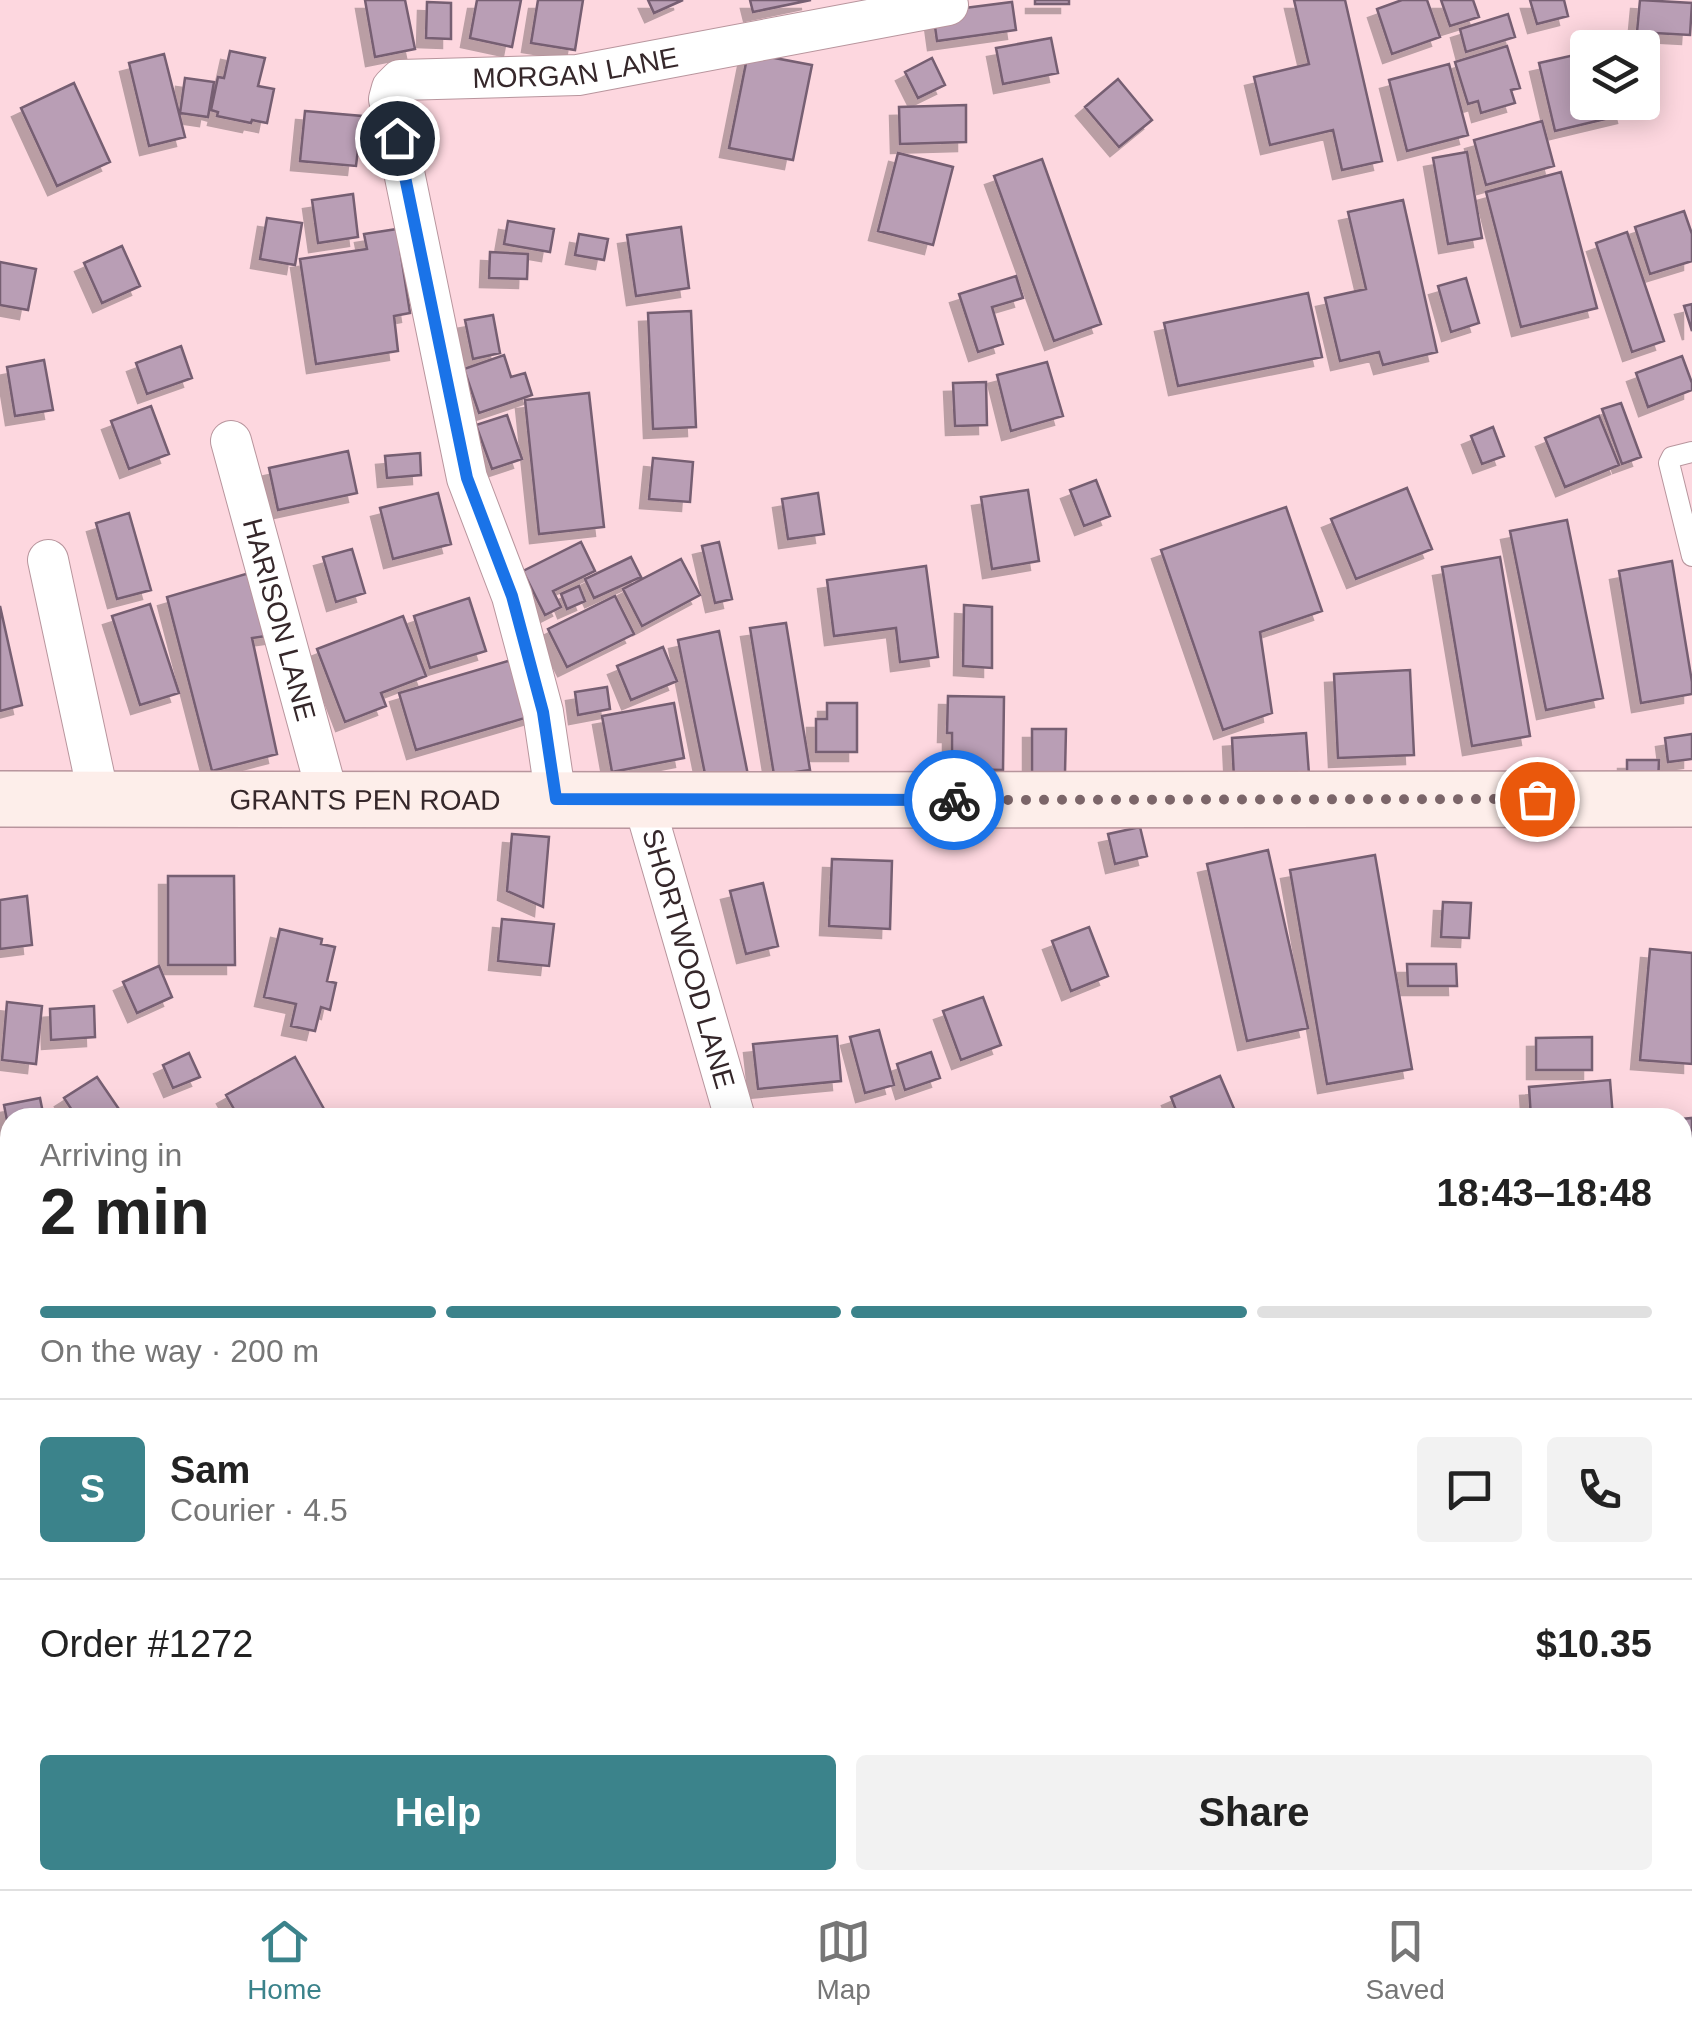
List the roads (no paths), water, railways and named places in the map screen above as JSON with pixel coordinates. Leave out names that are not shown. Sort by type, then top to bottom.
[{"type":"main road","name":"GRANTS PEN ROAD","points":[[0,799],[1692,798]]},
{"type":"street","name":"MORGAN LANE","points":[[556,799],[543,712],[512,596],[467,478],[389,99],[392,88],[400,80],[578,74],[948,5]]},
{"type":"street","name":"HARISON LANE","points":[[231,441],[329,800]]},
{"type":"street","points":[[48,560],[99,798]]},
{"type":"street","name":"SHORTWOOD LANE","points":[[644,800],[732,1108]]},
{"type":"lane","points":[[1692,452],[1672,457],[1669,462],[1692,556]]}]
